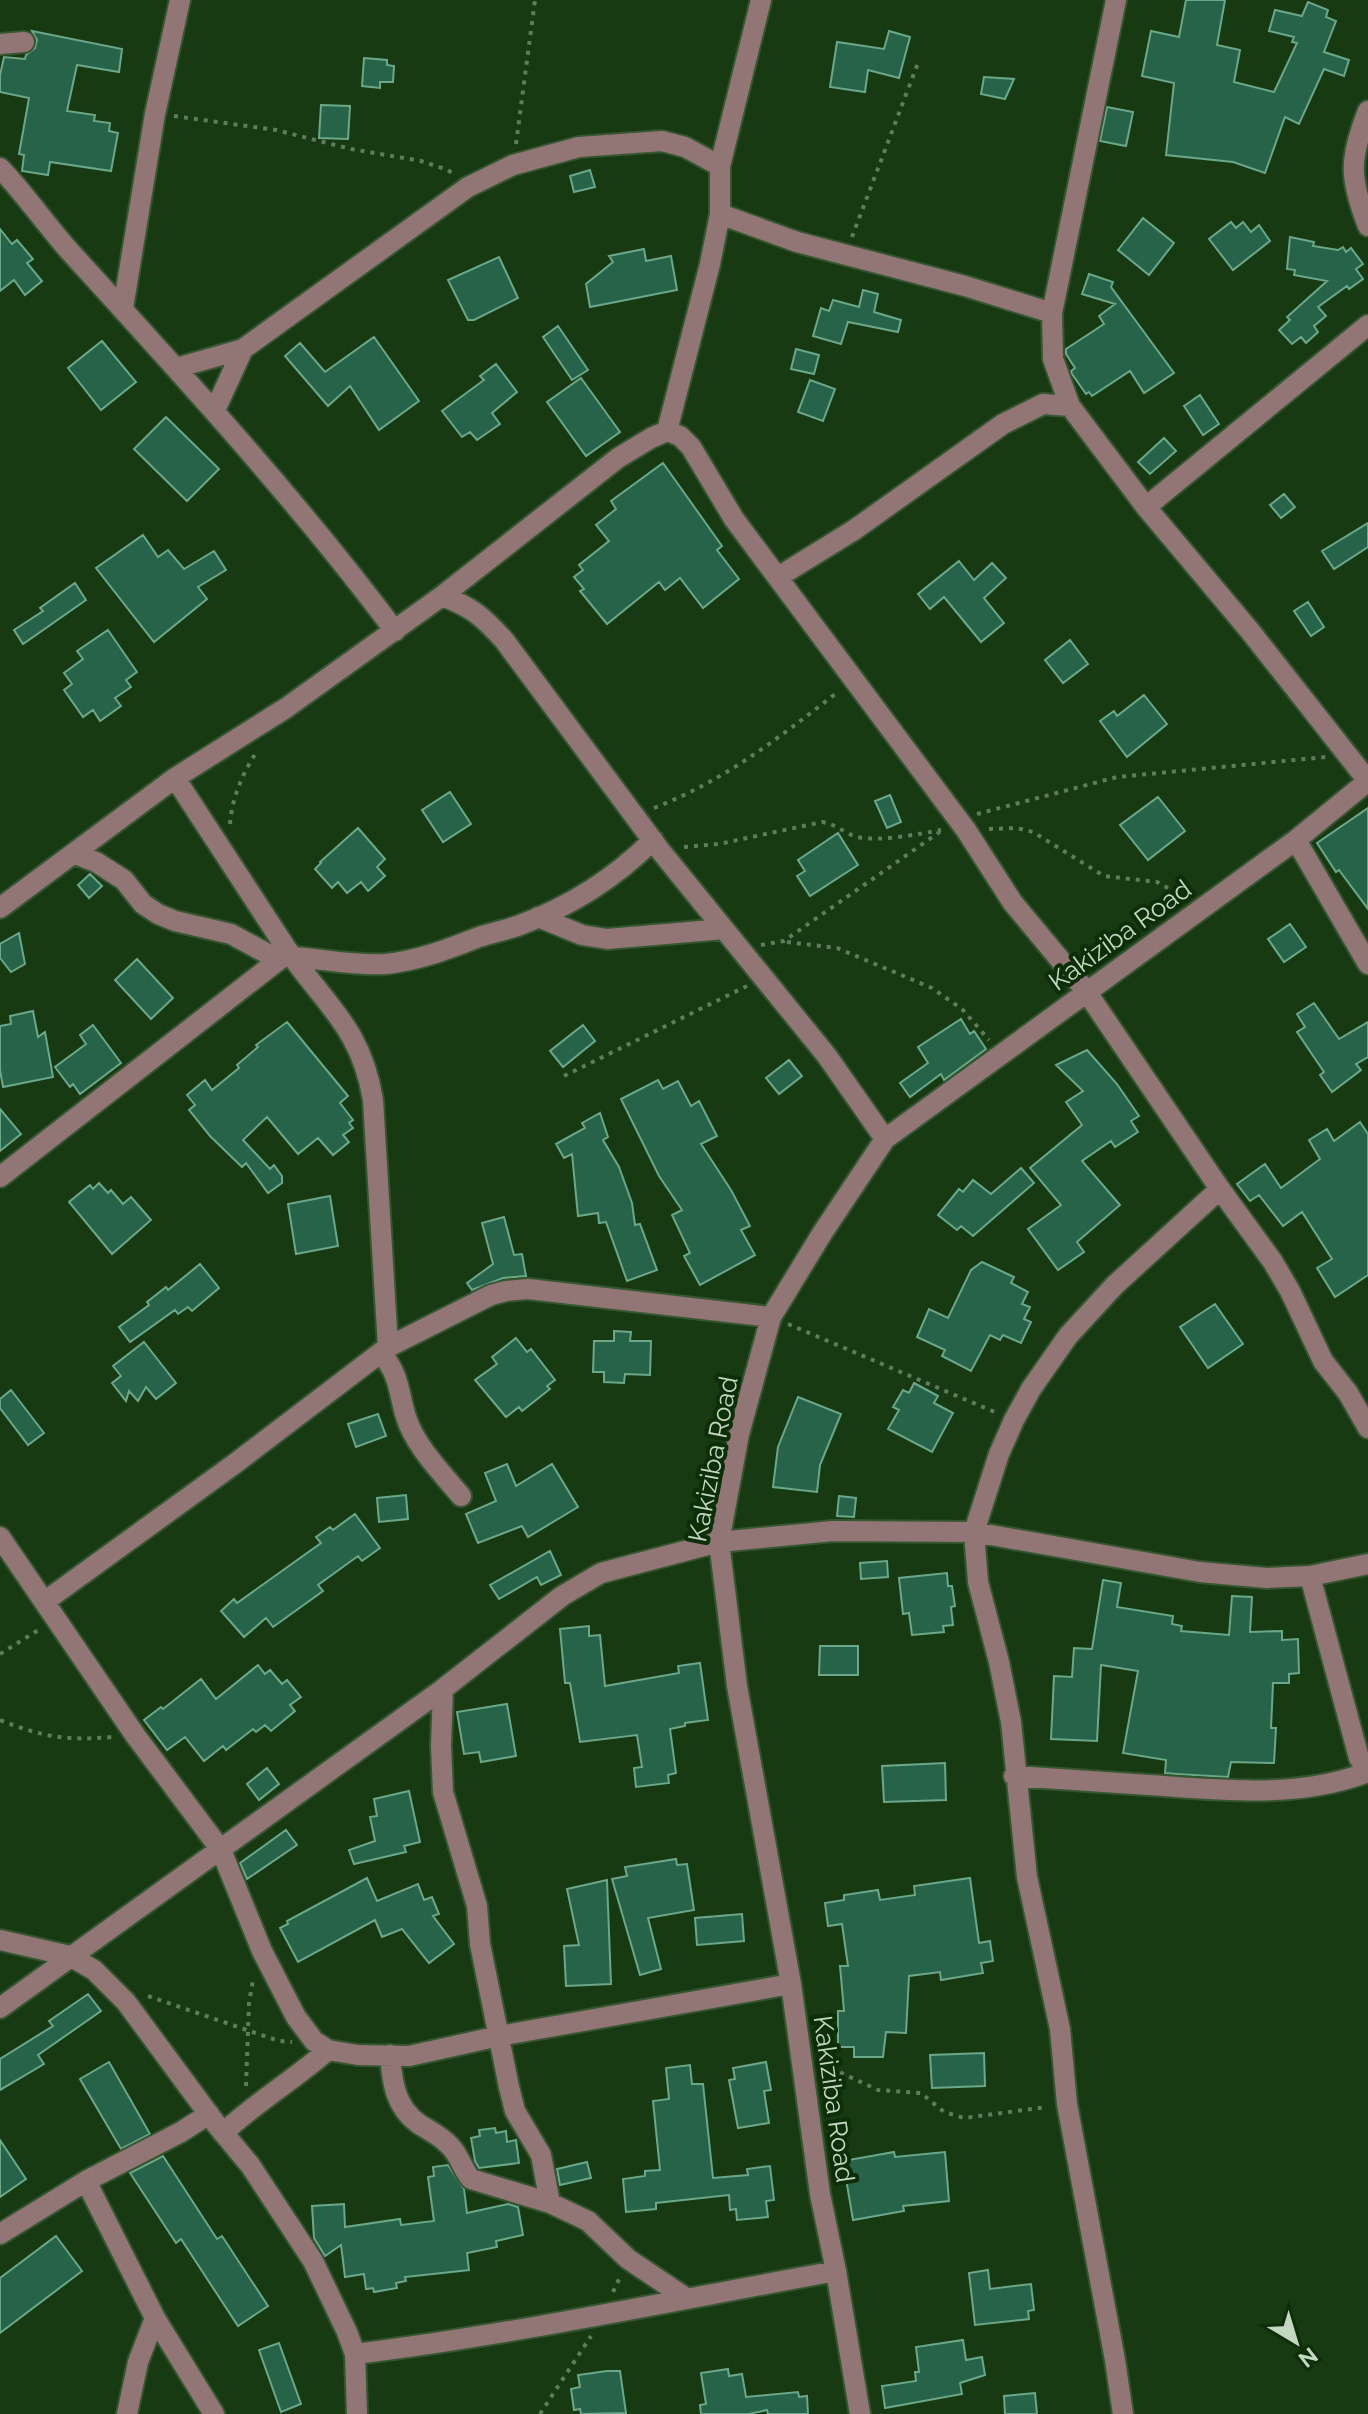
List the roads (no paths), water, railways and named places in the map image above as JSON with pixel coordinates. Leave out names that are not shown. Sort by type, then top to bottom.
[{"type":"street","points":[[123,308],[155,114],[180,0]]},
{"type":"street","points":[[667,431],[710,264],[720,214],[720,166],[761,0]]},
{"type":"street","points":[[1116,0],[1052,313],[1053,359],[1070,406],[1146,507],[1368,781]]},
{"type":"street","points":[[0,44],[24,42]]},
{"type":"street","points":[[1368,111],[1354,152],[1355,192],[1368,226]]},
{"type":"street","points":[[176,368],[243,349],[468,187],[513,165],[579,147],[662,141],[685,147],[720,166]]},
{"type":"street","points":[[0,168],[72,254],[215,410],[344,564],[395,631]]},
{"type":"street","points":[[720,214],[797,242],[965,286],[1052,313]]},
{"type":"street","points":[[1146,507],[1368,325]]},
{"type":"street","points":[[215,410],[243,349]]},
{"type":"street","points":[[778,577],[854,530],[1003,424],[1043,404],[1070,406]]},
{"type":"street","points":[[0,908],[175,778],[286,708],[395,631],[618,458],[667,431],[680,436],[691,447],[734,519],[853,680],[955,826],[1013,903],[1086,991],[1273,1262],[1323,1361],[1348,1393],[1368,1428]]},
{"type":"street","points":[[442,596],[464,604],[481,615],[504,640],[656,845],[827,1056],[885,1139]]},
{"type":"street","points":[[175,778],[287,956],[346,1025],[368,1071],[373,1100],[384,1350],[400,1383],[406,1416],[413,1431],[461,1496]]},
{"type":"street","name":"Kakiziba Road","points":[[860,2414],[820,2194],[791,1984],[737,1686],[719,1542],[739,1434],[771,1317],[885,1139],[1296,840],[1368,781]]},
{"type":"street","points":[[1296,840],[1368,964]]},
{"type":"street","points":[[75,854],[113,872],[124,880],[143,904],[158,914],[183,924],[231,934],[287,956],[346,964],[409,961],[538,917],[597,888],[656,845]]},
{"type":"street","points":[[538,917],[582,935],[607,939],[724,929]]},
{"type":"street","points":[[0,1177],[287,956]]},
{"type":"street","points":[[1123,2414],[1067,2104],[1060,2029],[1027,1877],[1014,1776],[1011,1722],[978,1582],[974,1532],[999,1454],[1014,1420],[1031,1389],[1068,1336],[1115,1285],[1220,1189]]},
{"type":"street","points":[[50,1610],[384,1350],[491,1295],[517,1289],[771,1317]]},
{"type":"street","points":[[0,2008],[443,1689],[562,1596],[601,1573],[719,1542],[833,1531],[974,1532],[1200,1572],[1267,1578],[1310,1576],[1368,1564]]},
{"type":"street","points":[[0,1537],[135,1735],[221,1850],[262,1951],[296,2017],[321,2045],[390,2055],[422,2053],[499,2036],[791,1984]]},
{"type":"street","points":[[1014,1776],[1241,1791],[1312,1787],[1344,1781],[1368,1771],[1359,1758],[1310,1576]]},
{"type":"street","points":[[443,1689],[443,1792],[477,1906],[480,1944],[515,2111],[541,2155],[550,2203]]},
{"type":"street","points":[[0,1940],[70,1956],[94,1970],[126,2002],[250,2165],[313,2261],[347,2332],[355,2354],[357,2414]]},
{"type":"street","points":[[223,2133],[242,2115],[294,2079],[321,2045]]},
{"type":"street","points":[[390,2055],[394,2092],[402,2107],[453,2149],[471,2179],[550,2203],[588,2221],[628,2259],[686,2298]]},
{"type":"street","points":[[0,2234],[86,2181],[181,2132],[209,2114]]},
{"type":"street","points":[[86,2181],[155,2318],[214,2414]]},
{"type":"street","points":[[355,2354],[602,2315],[836,2271]]},
{"type":"street","points":[[127,2414],[138,2362],[155,2318]]}]
